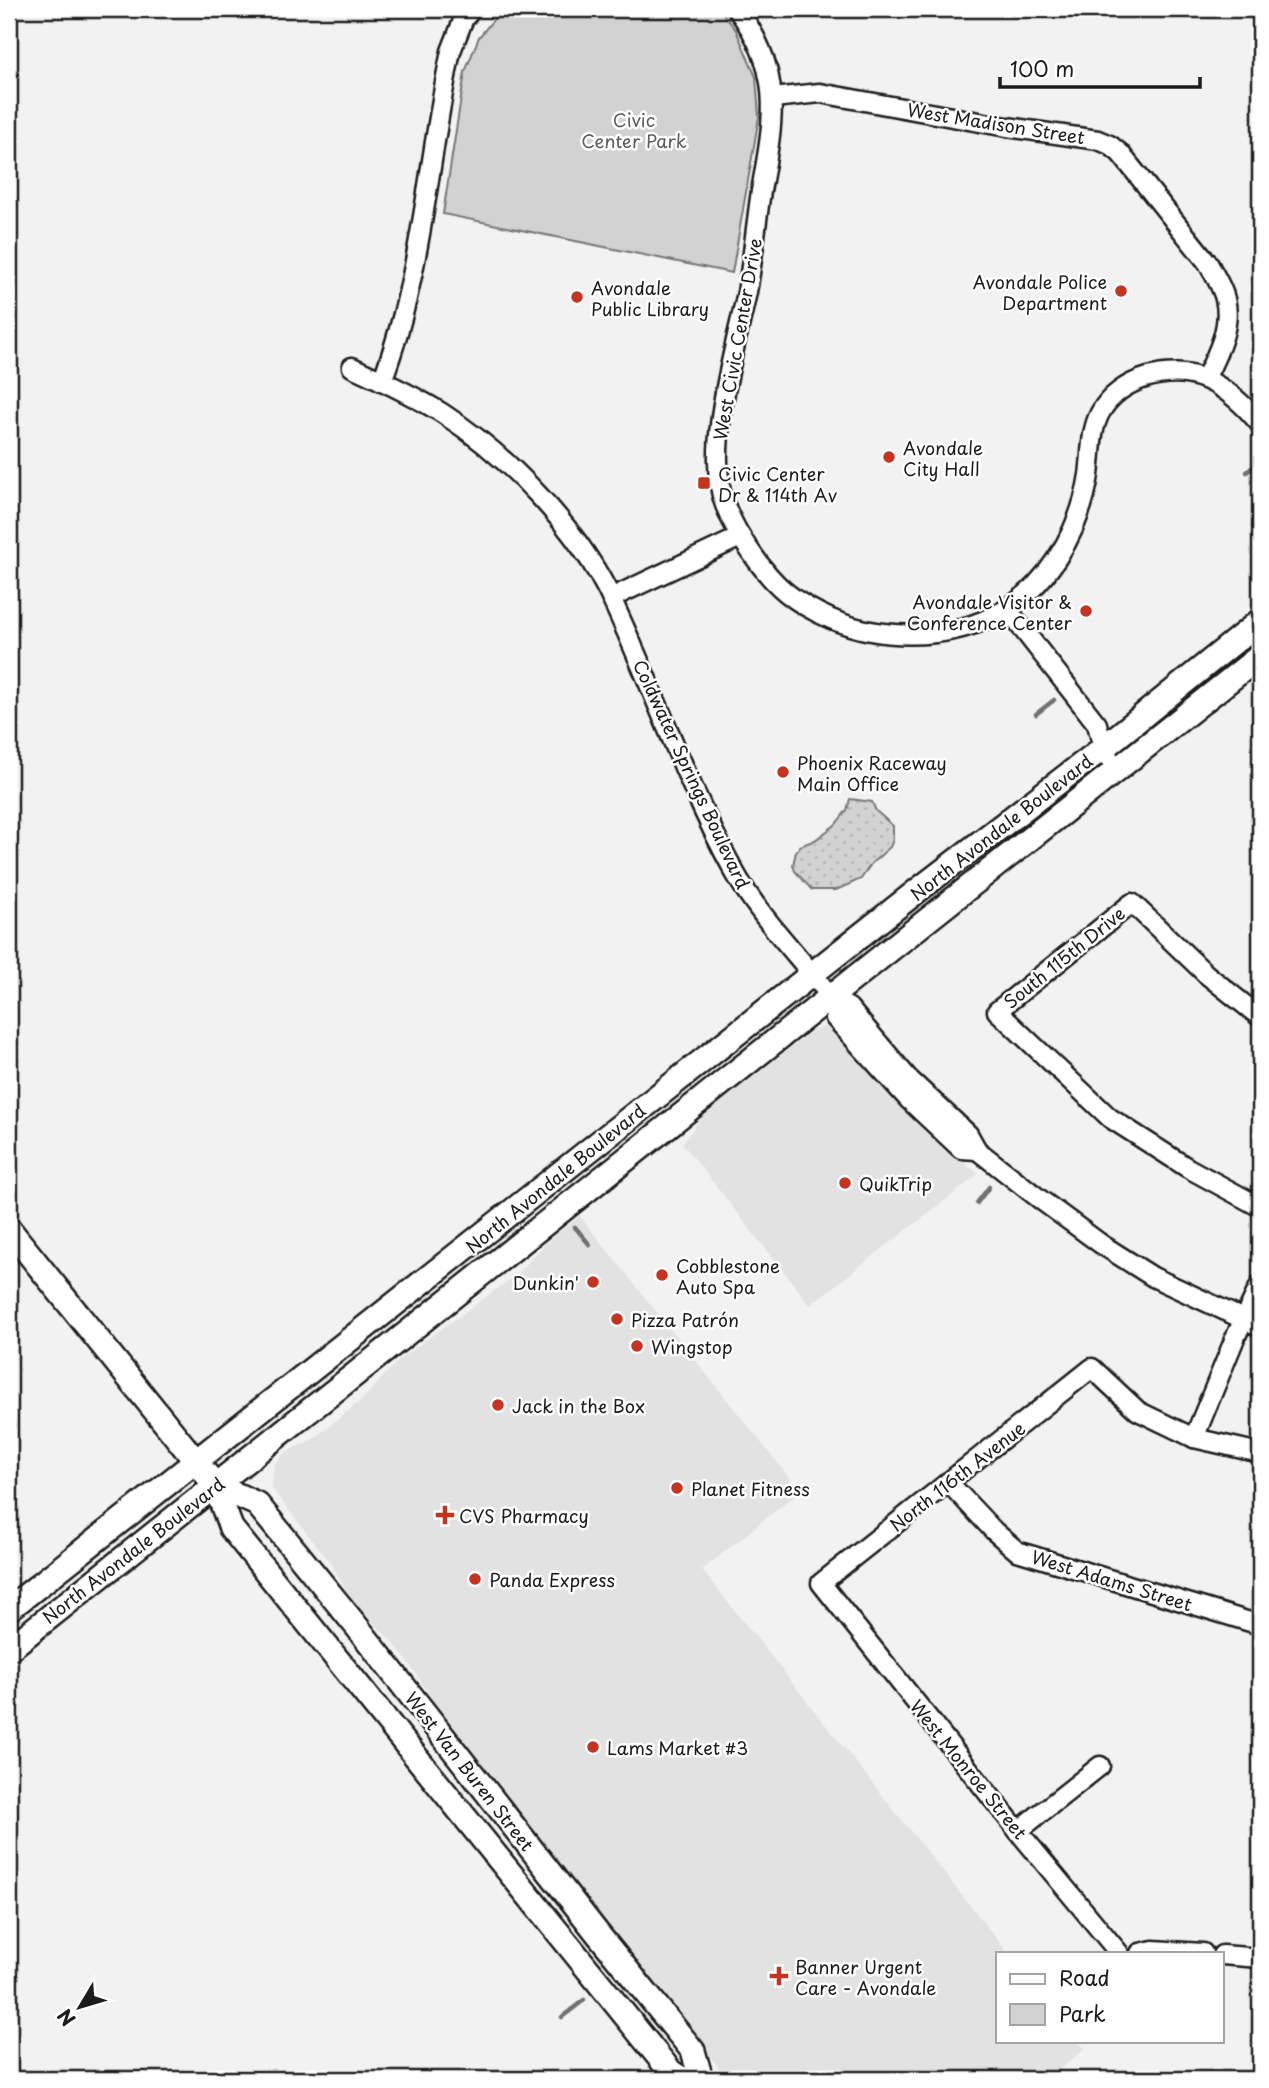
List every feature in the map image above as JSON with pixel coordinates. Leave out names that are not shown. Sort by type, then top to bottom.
[{"type":"main road","name":"North Avondale Boulevard","points":[[9,1609],[1103,748],[1260,621]]},
{"type":"main road","name":"North Avondale Boulevard","points":[[9,1649],[1260,656]]},
{"type":"main road","points":[[531,1234],[525,1222],[529,1216],[610,1152],[620,1126]]},
{"type":"main road","points":[[422,1321],[433,1296],[501,1240],[502,1231],[497,1224]]},
{"type":"main road","name":"West Van Buren Street","points":[[9,1229],[215,1485],[231,1528],[671,2072],[682,2079]]},
{"type":"main road","name":"West Van Buren Street","points":[[215,1485],[257,1504],[358,1628],[618,1960],[693,2050],[701,2079]]},
{"type":"main road","points":[[434,1776],[450,1780],[510,1854],[540,1861]]},
{"type":"main road","points":[[524,1888],[534,1887],[544,1892],[583,1941],[618,1960]]},
{"type":"street","points":[[382,381],[410,282],[451,51],[464,18],[472,9]]},
{"type":"street","name":"West Civic Center Drive","points":[[737,9],[751,27],[766,61],[773,99],[768,155],[747,293],[736,333],[718,450],[718,470],[724,503],[740,537],[769,579],[795,601],[822,615],[864,630],[915,634],[948,630],[987,619],[1007,609],[1036,584],[1072,534],[1083,505],[1092,436],[1099,416],[1108,400],[1128,385],[1176,373],[1205,379],[1231,395],[1260,424]]},
{"type":"street","name":"West Madison Street","points":[[773,99],[820,93],[996,125],[1098,140],[1111,145],[1208,263],[1226,300],[1225,323],[1217,355],[1205,379]]},
{"type":"street","name":"Coldwater Springs Boulevard","points":[[352,367],[442,414],[513,469],[561,523],[611,598],[699,799],[733,869],[749,895],[831,997],[849,1008],[908,1078],[968,1134],[977,1150],[1041,1200],[1153,1277],[1260,1328]]},
{"type":"street","points":[[611,598],[740,537]]},
{"type":"street","points":[[1007,609],[1097,724],[1103,748],[1116,771]]},
{"type":"street","name":"South 115th Drive","points":[[1260,1016],[1206,974],[1132,903],[997,1011],[1110,1118],[1188,1168],[1260,1208]]},
{"type":"street","points":[[1260,1285],[1242,1321],[1194,1438],[1260,1452]]},
{"type":"street","name":"North 116th Avenue","points":[[821,1583],[1092,1368],[1138,1412],[1194,1438]]},
{"type":"street","name":"West Adams Street","points":[[948,1482],[994,1531],[1017,1551],[1260,1625]]},
{"type":"street","name":"West Monroe Street","points":[[821,1583],[1018,1831],[1118,1952]]},
{"type":"street","points":[[1018,1831],[1100,1766]]},
{"type":"street","points":[[1144,1952],[1186,1952]]},
{"type":"street","points":[[1224,1955],[1260,1958]]},
{"type":"shaded area","points":[[830,1024],[838,1029],[912,1118],[941,1146],[979,1174],[810,1305],[682,1143],[703,1116],[811,1032]]},
{"type":"shaded area","points":[[580,1216],[800,1491],[702,1570],[1007,1952],[996,1952],[996,2042],[1079,2042],[1085,2049],[1047,2079],[728,2079],[454,1735],[415,1672],[392,1641],[352,1601],[331,1563],[271,1488],[274,1465],[284,1453],[313,1439],[362,1400],[401,1358],[515,1276],[550,1239]]},
{"type":"green space","name":"Civic Center Park","points":[[502,9],[721,11],[736,30],[756,77],[759,117],[732,273],[443,214],[465,72],[479,37]]},
{"type":"green space","points":[[850,799],[872,802],[876,811],[893,826],[893,840],[890,847],[871,864],[861,879],[836,890],[812,890],[795,871],[793,865],[796,852],[800,846],[815,840],[835,825],[847,810]]},
{"type":"waterway","points":[[1247,472],[1260,461]]},
{"type":"waterway","points":[[1036,714],[1054,700]]},
{"type":"waterway","points":[[977,1203],[989,1187]]},
{"type":"waterway","points":[[575,1227],[590,1245]]},
{"type":"waterway","points":[[562,2017],[584,2000]]},
{"type":"place","name":"Avondale Police Department","points":[[1121,291]]},
{"type":"place","name":"Avondale Public Library","points":[[577,297]]},
{"type":"place","name":"Avondale City Hall","points":[[889,457]]},
{"type":"place","name":"Civic Center Dr & 114th Av","points":[[704,483]]},
{"type":"place","name":"Avondale Visitor & Conference Center","points":[[1086,611]]},
{"type":"place","name":"Phoenix Raceway Main Office","points":[[783,772]]},
{"type":"place","name":"QuikTrip","points":[[845,1183]]},
{"type":"place","name":"Cobblestone Auto Spa","points":[[662,1275]]},
{"type":"place","name":"Dunkin'","points":[[593,1282]]},
{"type":"place","name":"Pizza Patrón","points":[[617,1319]]},
{"type":"place","name":"Wingstop","points":[[637,1346]]},
{"type":"place","name":"Jack in the Box","points":[[498,1405]]},
{"type":"place","name":"Planet Fitness","points":[[677,1488]]},
{"type":"place","name":"CVS Pharmacy","points":[[445,1515]]},
{"type":"place","name":"Panda Express","points":[[475,1579]]},
{"type":"place","name":"Lams Market #3","points":[[593,1747]]},
{"type":"place","name":"Banner Urgent Care - Avondale","points":[[779,1976]]}]
